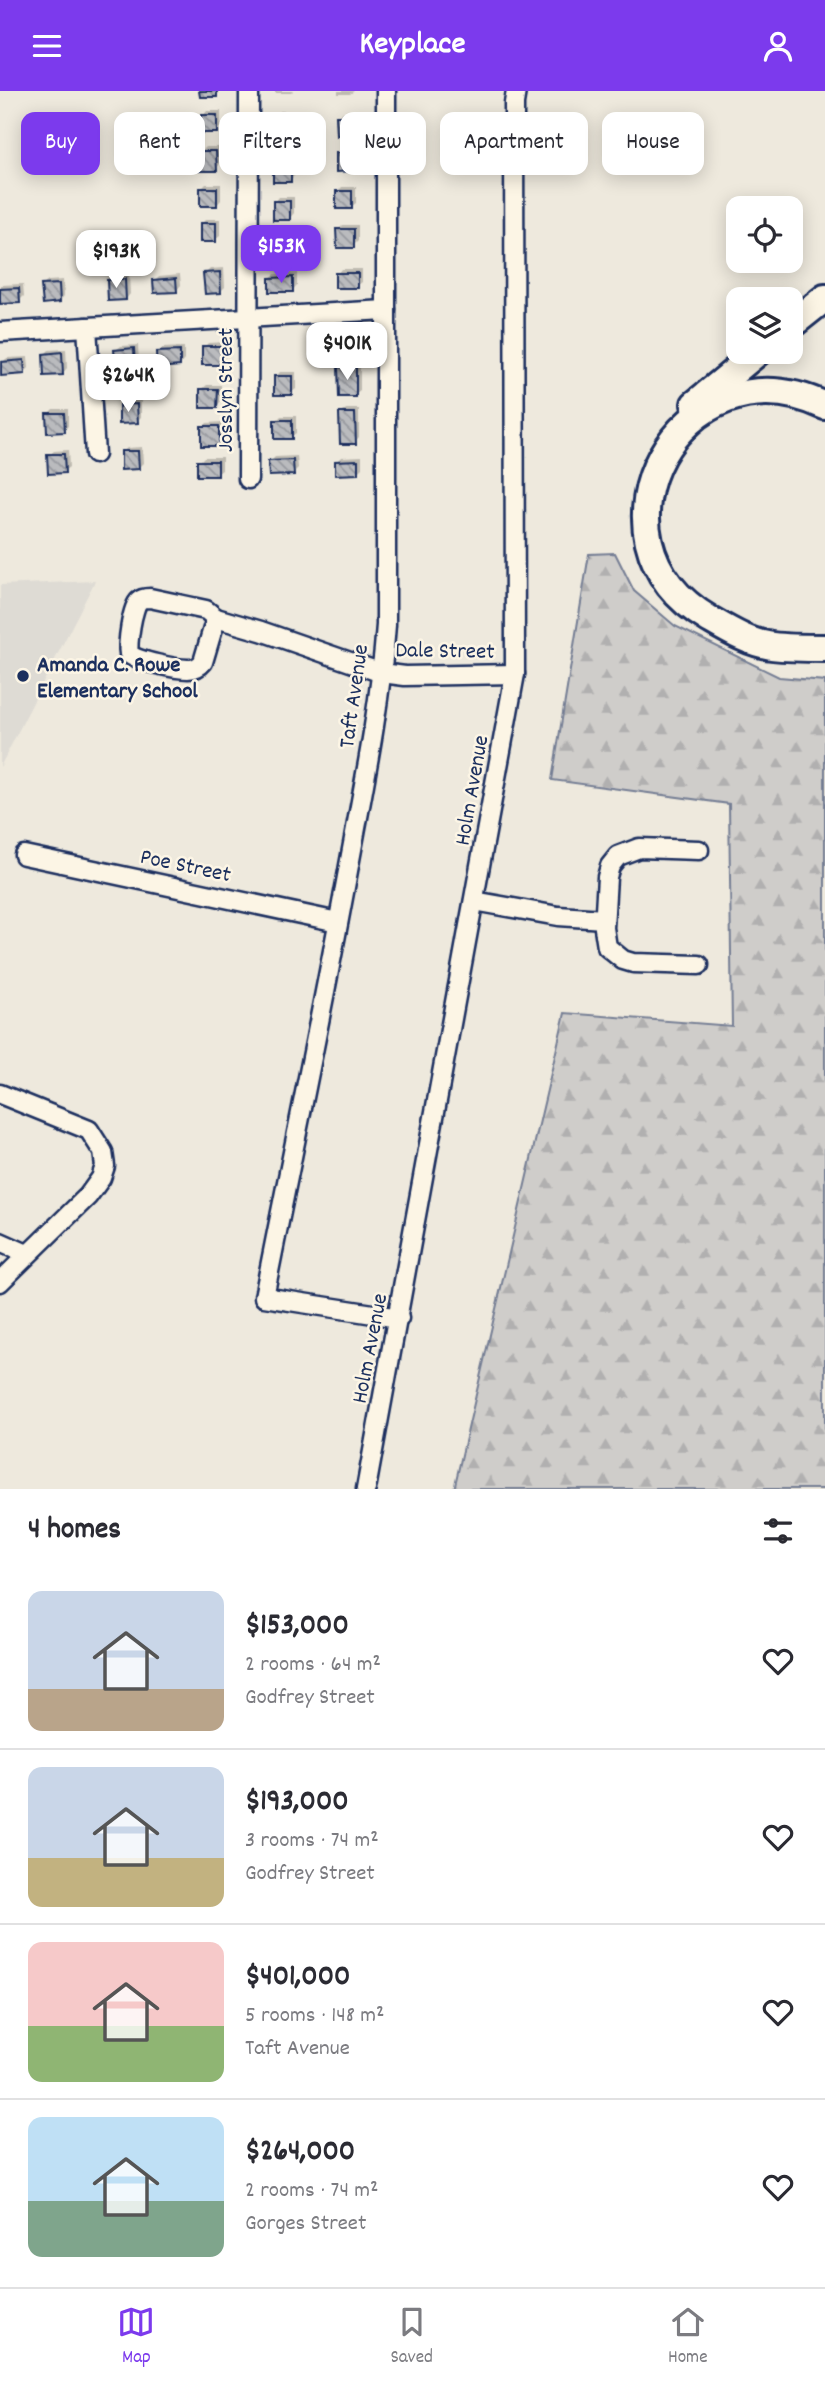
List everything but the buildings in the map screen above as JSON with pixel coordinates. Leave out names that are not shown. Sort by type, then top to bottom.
[{"type":"highway","points":[[803,315],[825,298]]},
{"type":"highway","points":[[744,364],[670,425],[654,443],[643,461],[634,488],[634,530],[642,557],[655,582],[673,604],[694,621],[734,646],[768,657],[825,659]]},
{"type":"highway","points":[[825,406],[793,396],[764,393],[736,397],[693,417],[669,441],[656,464],[648,491],[645,519],[650,546],[662,573],[678,595],[700,614],[735,634],[770,646],[825,648]]},
{"type":"street","name":"Josslyn Street","points":[[248,478],[249,91]]},
{"type":"street","name":"Taft Avenue","points":[[386,91],[386,625],[382,673],[338,922],[264,1297],[398,1318]]},
{"type":"street","name":"Holm Avenue","points":[[366,1489],[516,674],[513,268],[516,91]]},
{"type":"street","points":[[0,332],[386,310]]},
{"type":"street","points":[[87,327],[94,454]]},
{"type":"street","points":[[150,598],[206,610],[216,618],[203,662],[197,668],[188,669],[132,657],[129,654],[128,644],[136,605],[141,599],[150,598]]},
{"type":"street","name":"Dale Street","points":[[216,618],[382,673],[516,674]]},
{"type":"street","points":[[699,850],[639,848],[618,856],[610,866],[607,877],[604,919],[607,947],[623,960],[633,963],[699,965]]},
{"type":"street","name":"Poe Street","points":[[24,855],[338,922]]},
{"type":"street","points":[[474,901],[558,916],[604,919]]},
{"type":"street","points":[[0,1094],[89,1130],[103,1152],[105,1165],[102,1178],[95,1188],[0,1282]]},
{"type":"street","points":[[0,1242],[27,1254]]},
{"type":"shaded area","name":"Amanda C. Rowe Elementary School","points":[[95,581],[0,767],[0,585]]},
{"type":"green space","points":[[615,553],[634,591],[675,626],[779,677],[825,681],[825,1489],[454,1489],[565,1013],[732,1026],[729,804],[552,780],[589,554]]},
{"type":"place","name":"Amanda C. Rowe Elementary School","points":[[23,676]]}]
